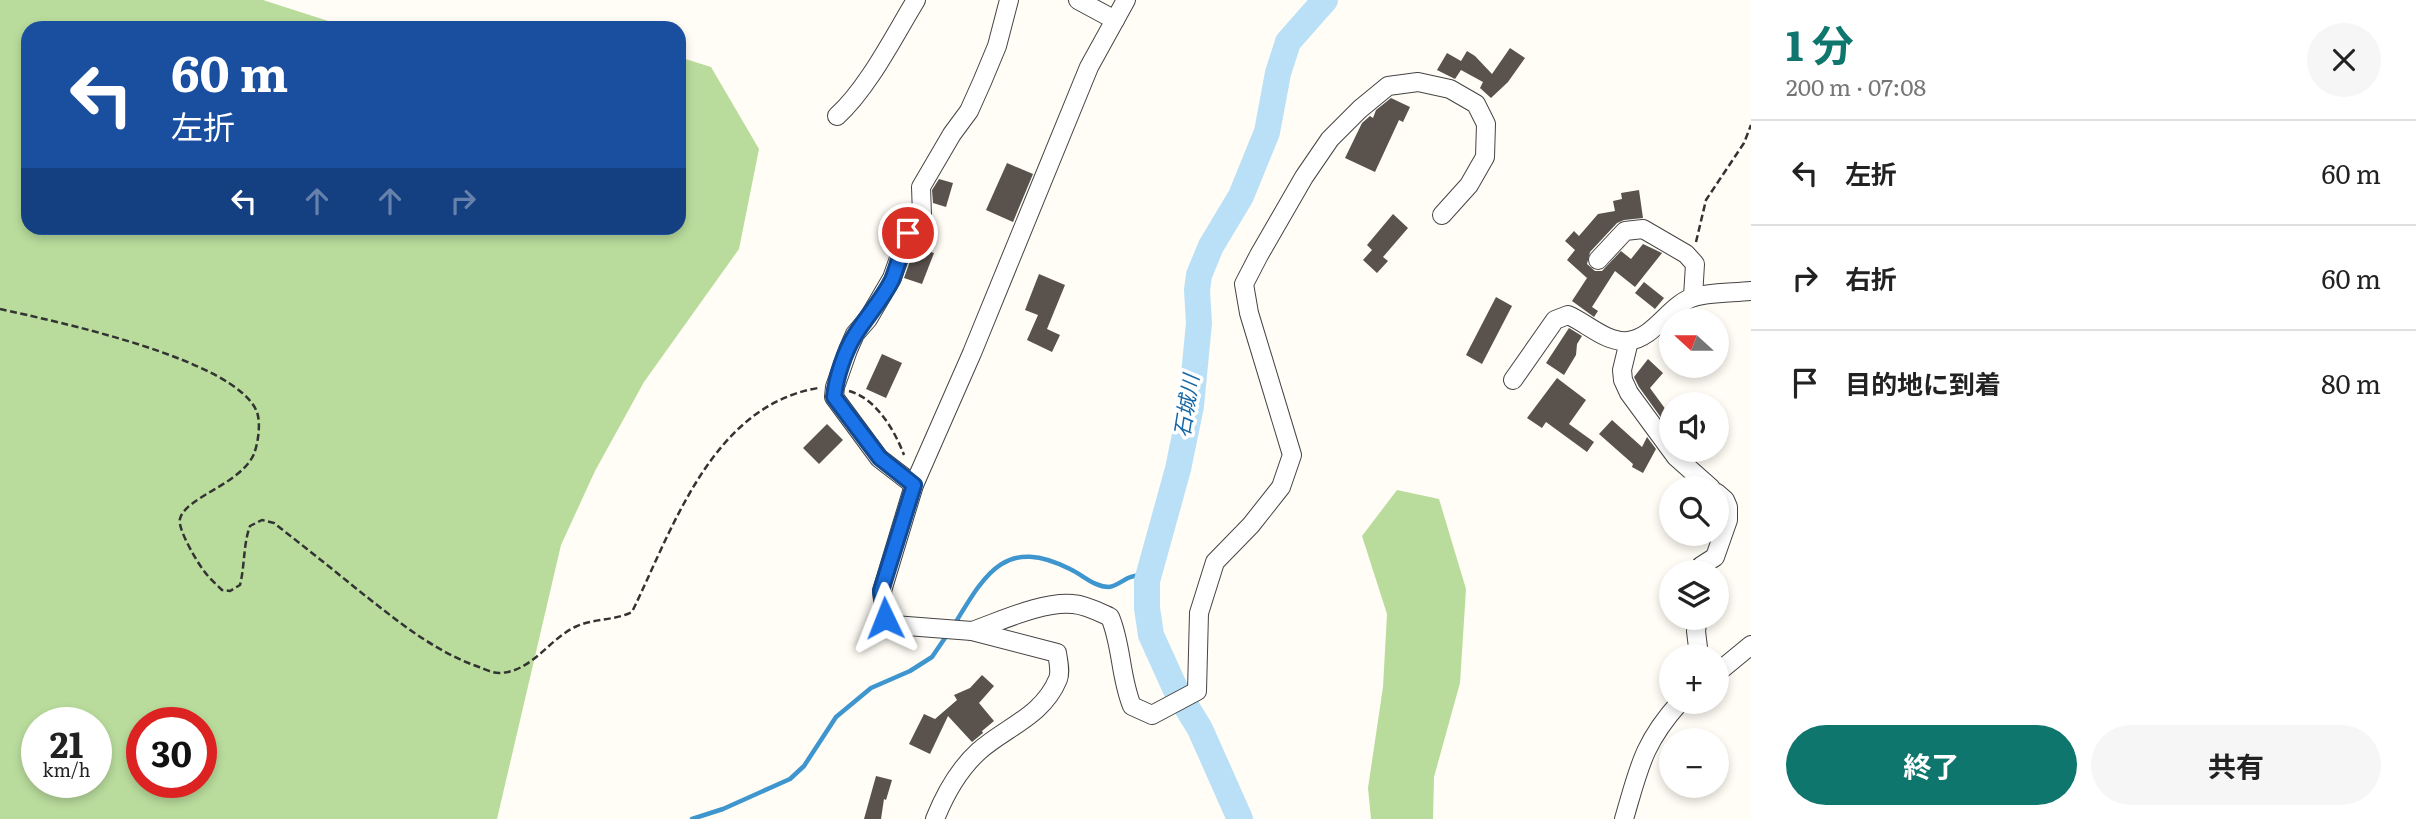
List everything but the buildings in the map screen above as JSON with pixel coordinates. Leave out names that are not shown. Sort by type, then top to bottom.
[{"type":"street","points":[[837,116],[847,107],[881,58],[916,0]]},
{"type":"street","points":[[914,485],[869,446],[834,397],[835,387],[855,334],[868,319],[892,278],[908,233],[922,215],[921,187],[969,111],[997,46],[1009,0]]},
{"type":"street","points":[[1077,0],[1115,20]]},
{"type":"street","points":[[936,819],[960,771],[998,735],[1035,713],[1059,677],[1057,653],[972,631],[894,625],[885,618],[881,591],[914,485],[972,353],[1089,67],[1126,0]]},
{"type":"street","points":[[972,631],[1038,608],[1073,604],[1110,617],[1116,632],[1125,690],[1132,705],[1152,715],[1197,691],[1199,613],[1215,562],[1251,525],[1281,487],[1292,455],[1249,313],[1244,284],[1304,177],[1331,139],[1360,109],[1388,86],[1418,82],[1450,89],[1476,104],[1486,124],[1485,158],[1469,185],[1442,215]]},
{"type":"street","points":[[1598,260],[1625,231],[1643,229],[1695,264],[1693,297]]},
{"type":"street","points":[[1513,380],[1555,320],[1568,315],[1607,337],[1629,341],[1649,332],[1673,309],[1693,297],[1751,291]]},
{"type":"street","points":[[1629,341],[1622,370],[1629,393],[1676,457],[1697,476]]},
{"type":"street","points":[[1729,663],[1751,645]]},
{"type":"street","points":[[1625,819],[1641,758],[1659,724],[1669,714]]},
{"type":"path","points":[[1690,259],[1706,200],[1744,143],[1751,125]]},
{"type":"path","points":[[0,309],[56,321],[181,359],[241,392],[257,412],[259,433],[255,452],[247,466],[206,496],[189,504],[180,517],[179,526],[204,572],[222,590],[230,591],[240,585],[244,569],[245,539],[250,526],[262,520],[274,523],[416,635],[461,661],[497,673],[514,670],[532,662],[574,627],[593,621],[619,618],[632,612],[685,503],[716,451],[749,418],[775,403],[812,389],[835,387],[857,393],[870,402],[897,435],[905,460]]},
{"type":"green space","points":[[0,0],[263,0],[328,21],[21,21],[21,235],[686,235],[686,59],[711,67],[759,149],[739,249],[644,382],[595,471],[561,545],[497,819],[0,819]]},
{"type":"green space","points":[[1397,490],[1439,499],[1466,589],[1460,683],[1434,777],[1433,819],[1371,819],[1368,788],[1383,687],[1387,614],[1362,536]]},
{"type":"waterway","name":"石城川","points":[[1240,819],[1200,729],[1175,688],[1151,635],[1147,581],[1178,469],[1191,406],[1199,323],[1199,275],[1211,246],[1241,196],[1267,132],[1278,73],[1288,42],[1325,0]]},
{"type":"waterway","points":[[954,625],[987,576],[1013,559],[1029,557],[1048,560],[1093,583],[1109,587],[1133,576],[1150,574]]},
{"type":"waterway","points":[[692,819],[723,809],[790,779],[804,766],[836,717],[871,688],[910,671],[932,657],[947,635]]},
{"type":"route","points":[[885,618],[881,591],[914,485],[869,446],[834,397],[835,387],[855,334],[868,319],[892,278],[908,233]]}]
